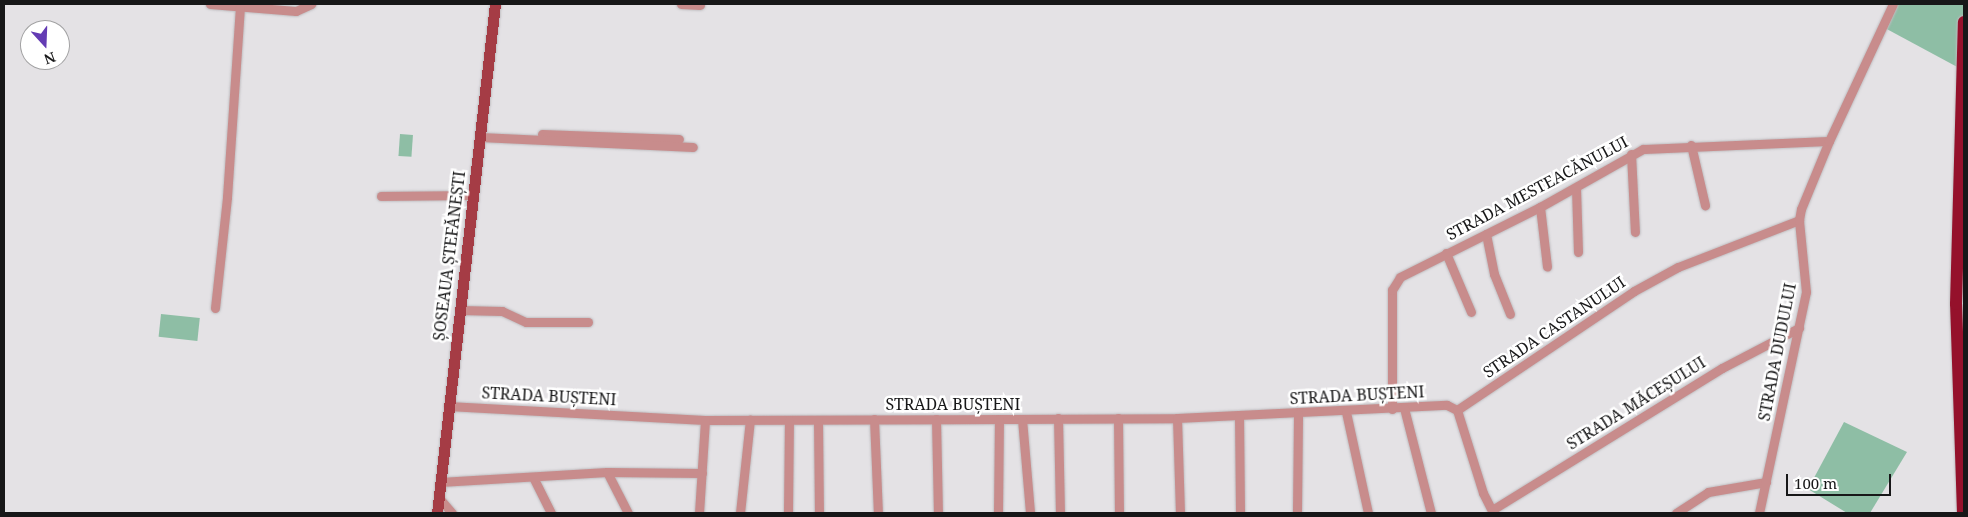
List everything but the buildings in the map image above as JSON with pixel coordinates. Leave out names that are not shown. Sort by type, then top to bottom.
[{"type":"highway","points":[[1963,513],[1956,304],[1964,22]]},
{"type":"main road","name":"ȘOSEAUA ȘTEFĂNEȘTI","points":[[437,513],[495,4]]},
{"type":"street","points":[[210,4],[296,11],[311,4]]},
{"type":"street","points":[[681,4],[700,5]]},
{"type":"street","name":"STRADA DUDULUI","points":[[1759,513],[1799,328],[1807,277],[1799,220],[1828,140],[1894,4]]},
{"type":"street","points":[[215,308],[227,197],[240,6]]},
{"type":"street","points":[[481,134],[679,139]]},
{"type":"street","points":[[481,134],[693,147]]},
{"type":"street","name":"STRADA MESTEACĂNULUI","points":[[1392,409],[1394,284],[1400,277],[1576,188],[1631,154],[1649,148],[1828,140]]},
{"type":"street","points":[[1691,145],[1705,205]]},
{"type":"street","points":[[1631,154],[1635,232]]},
{"type":"street","points":[[1576,188],[1578,252]]},
{"type":"street","points":[[381,196],[472,196]]},
{"type":"street","points":[[1540,207],[1547,267]]},
{"type":"street","name":"STRADA CASTANULUI","points":[[1457,410],[1598,312],[1634,291],[1678,267],[1799,220]]},
{"type":"street","points":[[1486,234],[1494,274],[1510,314]]},
{"type":"street","points":[[1446,253],[1471,312]]},
{"type":"street","points":[[459,310],[502,310],[526,322],[588,322]]},
{"type":"street","name":"STRADA MĂCEȘULUI","points":[[1493,512],[1722,368],[1799,328]]},
{"type":"street","name":"STRADA BUȘTENI","points":[[448,406],[706,420],[1177,418],[1346,412],[1447,405],[1457,410]]},
{"type":"street","points":[[1404,408],[1431,513]]},
{"type":"street","points":[[1457,410],[1483,493],[1493,512]]},
{"type":"street","points":[[1346,412],[1368,513]]},
{"type":"street","points":[[1297,513],[1298,414]]},
{"type":"street","points":[[1239,415],[1240,513]]},
{"type":"street","points":[[1058,418],[1060,513]]},
{"type":"street","points":[[1118,418],[1119,513]]},
{"type":"street","points":[[1177,418],[1180,513]]},
{"type":"street","points":[[874,419],[878,513]]},
{"type":"street","points":[[936,419],[938,513]]},
{"type":"street","points":[[998,513],[999,419]]},
{"type":"street","points":[[1022,419],[1030,513]]},
{"type":"street","points":[[699,513],[706,420]]},
{"type":"street","points":[[740,513],[750,420]]},
{"type":"street","points":[[788,513],[789,420]]},
{"type":"street","points":[[818,420],[819,513]]},
{"type":"street","points":[[440,482],[608,472],[702,473]]},
{"type":"street","points":[[608,472],[628,513]]},
{"type":"street","points":[[533,477],[551,513]]},
{"type":"street","points":[[1676,513],[1708,492],[1766,482]]},
{"type":"street","points":[[439,498],[452,513]]},
{"type":"green space","points":[[1893,4],[1964,4],[1961,69],[1883,27]]},
{"type":"green space","points":[[400,134],[413,135],[411,157],[398,156]]},
{"type":"green space","points":[[161,314],[200,318],[197,341],[159,337]]},
{"type":"green space","points":[[1844,422],[1907,452],[1870,513],[1847,513],[1808,489]]}]
